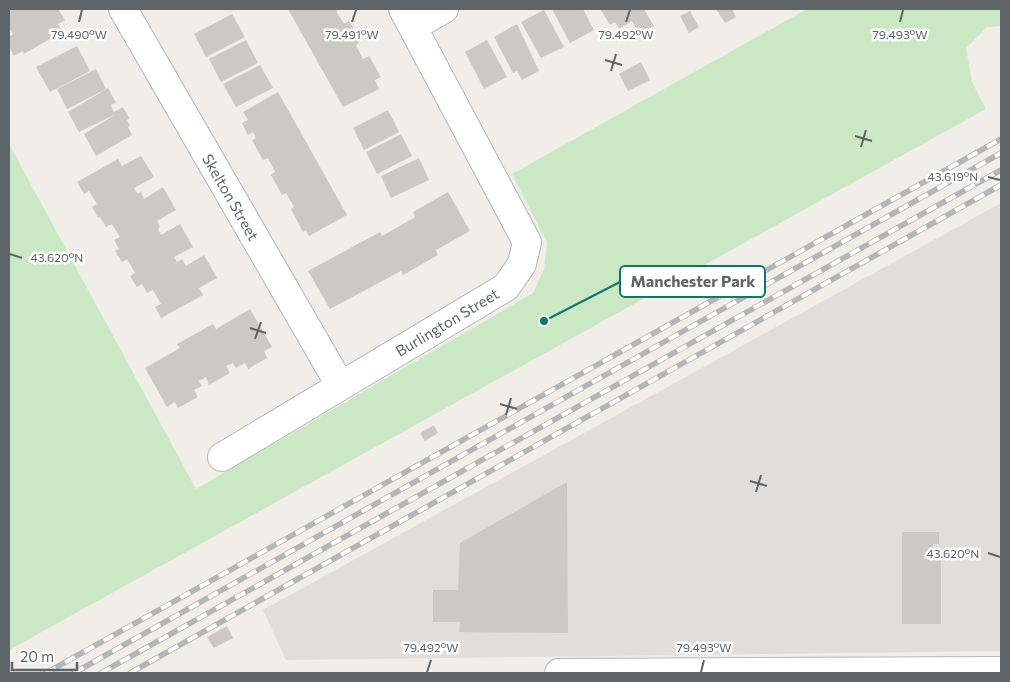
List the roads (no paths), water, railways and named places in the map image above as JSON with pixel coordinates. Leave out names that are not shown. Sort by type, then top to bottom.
[{"type":"street","name":"Skelton Street","points":[[123,9],[340,386]]},
{"type":"street","points":[[408,18],[444,9]]},
{"type":"street","name":"Burlington Street","points":[[222,458],[506,287],[522,264],[527,242],[408,18]]},
{"type":"street","points":[[558,673],[1001,670]]},
{"type":"railway","points":[[46,673],[1001,139]]},
{"type":"railway","points":[[74,673],[1001,153]]},
{"type":"railway","points":[[101,673],[1001,170]]},
{"type":"railway","points":[[130,673],[1001,185]]},
{"type":"place","name":"Manchester Park","points":[[544,321]]}]
